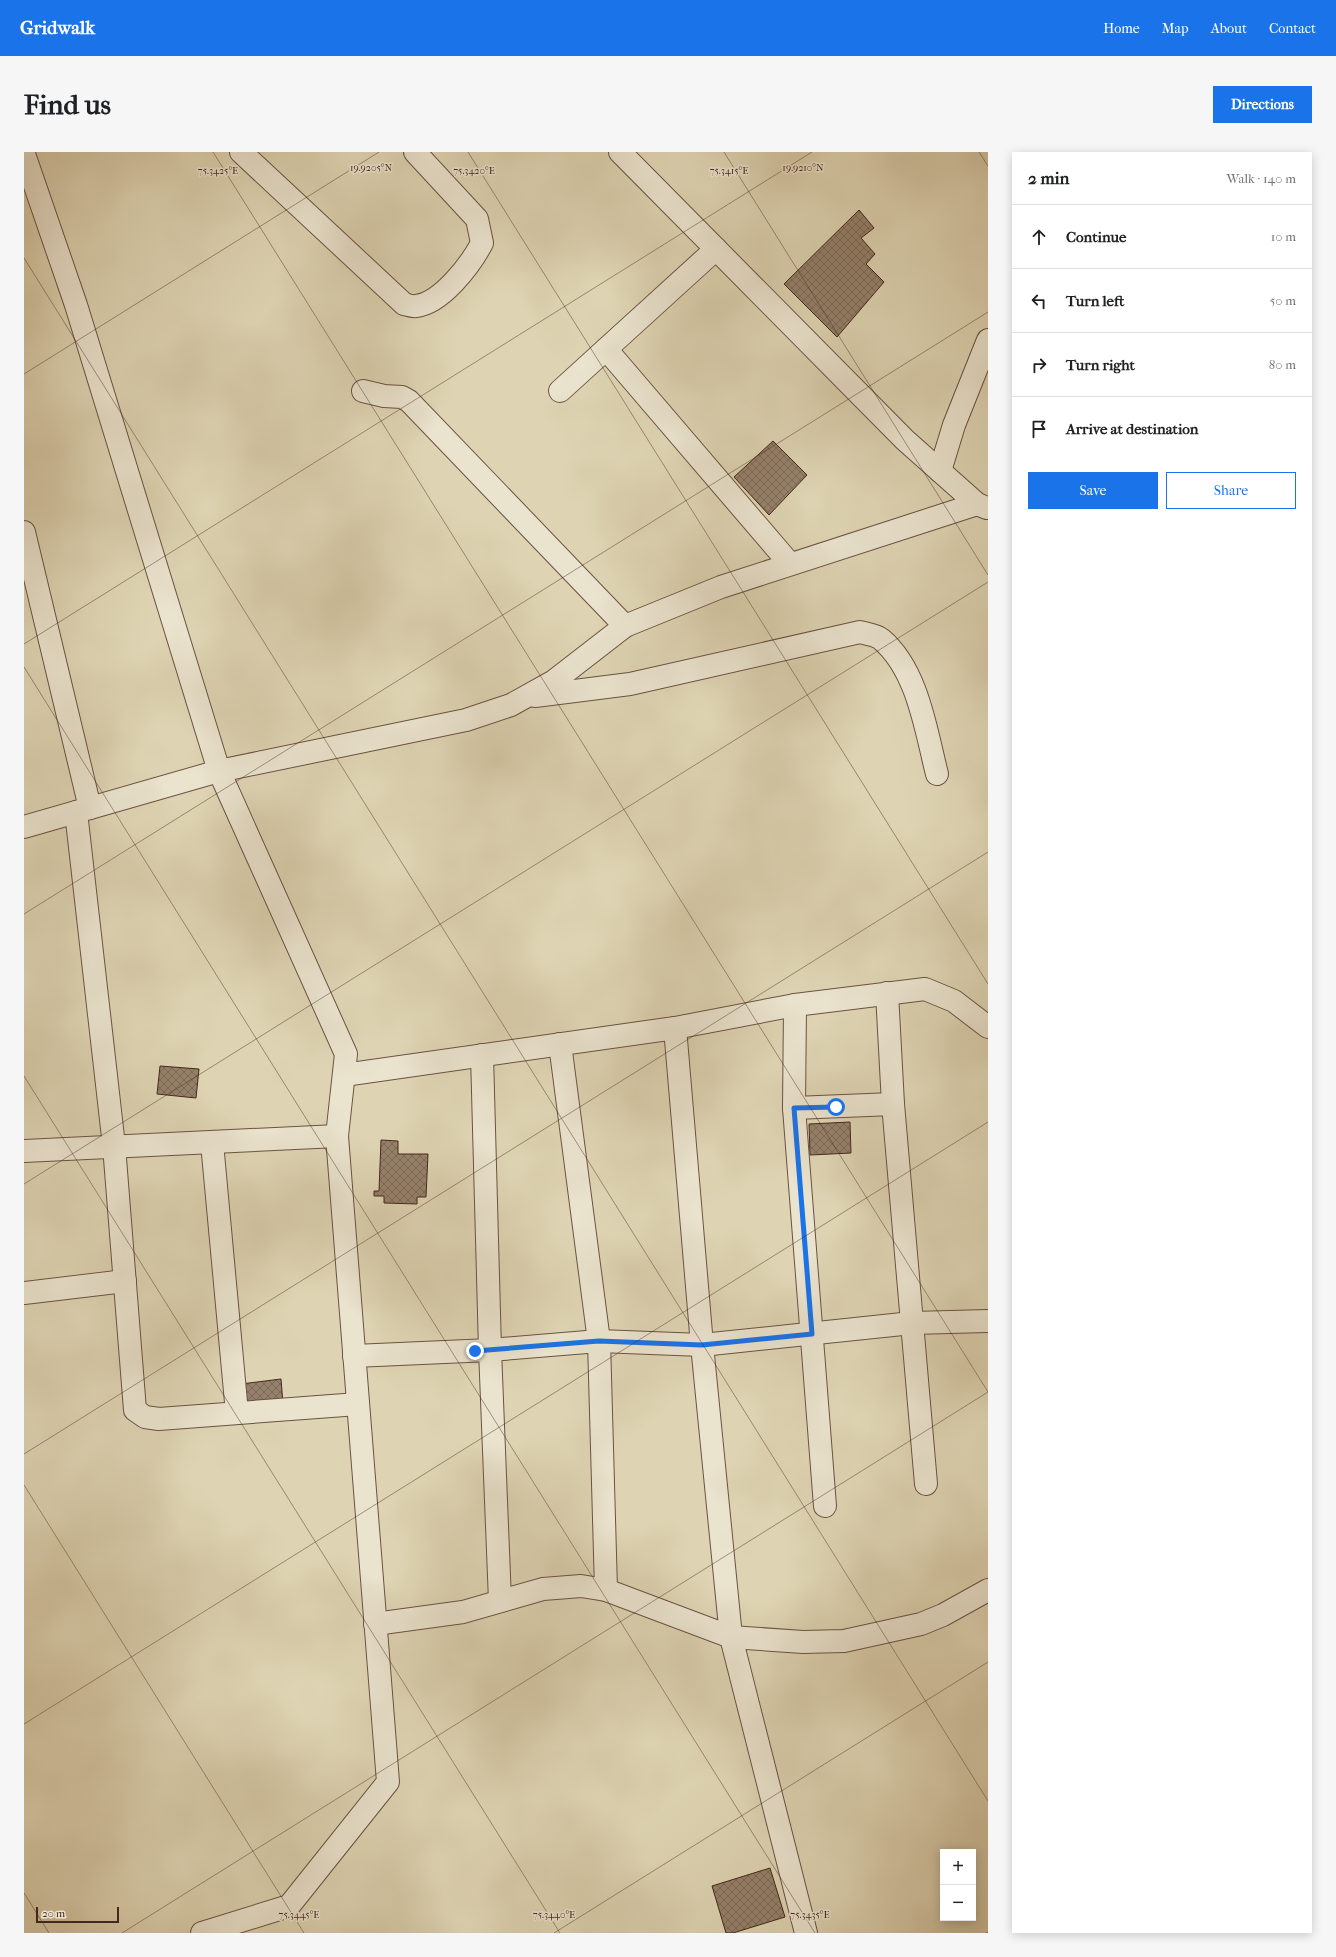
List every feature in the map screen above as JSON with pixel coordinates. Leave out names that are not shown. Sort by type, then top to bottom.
[{"type":"street","points":[[241,152],[404,304],[416,306],[432,300],[459,278],[482,243],[477,219],[414,152]]},
{"type":"street","points":[[620,152],[905,440],[982,506]]},
{"type":"street","points":[[24,154],[76,305],[219,771],[346,1054],[337,1136],[388,1782],[290,1906],[202,1933]]},
{"type":"street","points":[[560,391],[716,249]]},
{"type":"street","points":[[940,471],[954,425],[988,340]]},
{"type":"street","points":[[606,349],[790,564]]},
{"type":"street","points":[[363,391],[384,396],[402,397],[409,401],[625,626]]},
{"type":"street","points":[[24,827],[219,771],[466,720],[511,705],[554,681],[625,626],[721,587],[790,564],[982,506]]},
{"type":"street","points":[[24,532],[83,810],[114,1146],[135,1410],[145,1418],[159,1419],[358,1404]]},
{"type":"street","points":[[525,697],[630,684],[860,632],[880,638],[898,660],[916,692],[937,774]]},
{"type":"street","points":[[344,1075],[675,1028],[795,1004],[925,989],[954,1000],[988,1027]]},
{"type":"street","points":[[887,993],[893,1104],[926,1484]]},
{"type":"street","points":[[795,1004],[794,1108],[826,1506]]},
{"type":"street","points":[[675,1028],[702,1345],[731,1636],[806,1933]]},
{"type":"street","points":[[560,1044],[599,1341],[606,1590]]},
{"type":"street","points":[[482,1055],[490,1350],[500,1601]]},
{"type":"street","points":[[794,1108],[893,1104]]},
{"type":"street","points":[[24,1151],[337,1136]]},
{"type":"street","points":[[212,1143],[237,1413]]},
{"type":"street","points":[[24,1293],[125,1280]]},
{"type":"street","points":[[354,1356],[490,1350],[599,1341],[702,1345],[912,1324],[988,1322]]},
{"type":"street","points":[[375,1624],[463,1612],[543,1589],[581,1586],[606,1590],[731,1636],[803,1642],[844,1640],[921,1624],[942,1615],[988,1590]]},
{"type":"building","points":[[859,210],[874,228],[861,238],[875,254],[866,264],[884,282],[837,337],[784,284]]},
{"type":"building","points":[[773,441],[807,475],[769,515],[734,477]]},
{"type":"building","points":[[160,1066],[199,1069],[196,1098],[157,1094]]},
{"type":"building","points":[[850,1122],[851,1153],[810,1155],[809,1124]]},
{"type":"building","points":[[381,1140],[398,1141],[398,1154],[428,1154],[426,1197],[417,1197],[417,1204],[384,1203],[384,1196],[374,1196],[374,1191],[379,1191]]},
{"type":"building","points":[[281,1379],[283,1404],[244,1408],[241,1384]]},
{"type":"building","points":[[770,1868],[785,1917],[733,1933],[726,1933],[712,1886]]},
{"type":"route","points":[[475,1351],[599,1341],[702,1345],[812,1334],[794,1108],[836,1107]]}]
